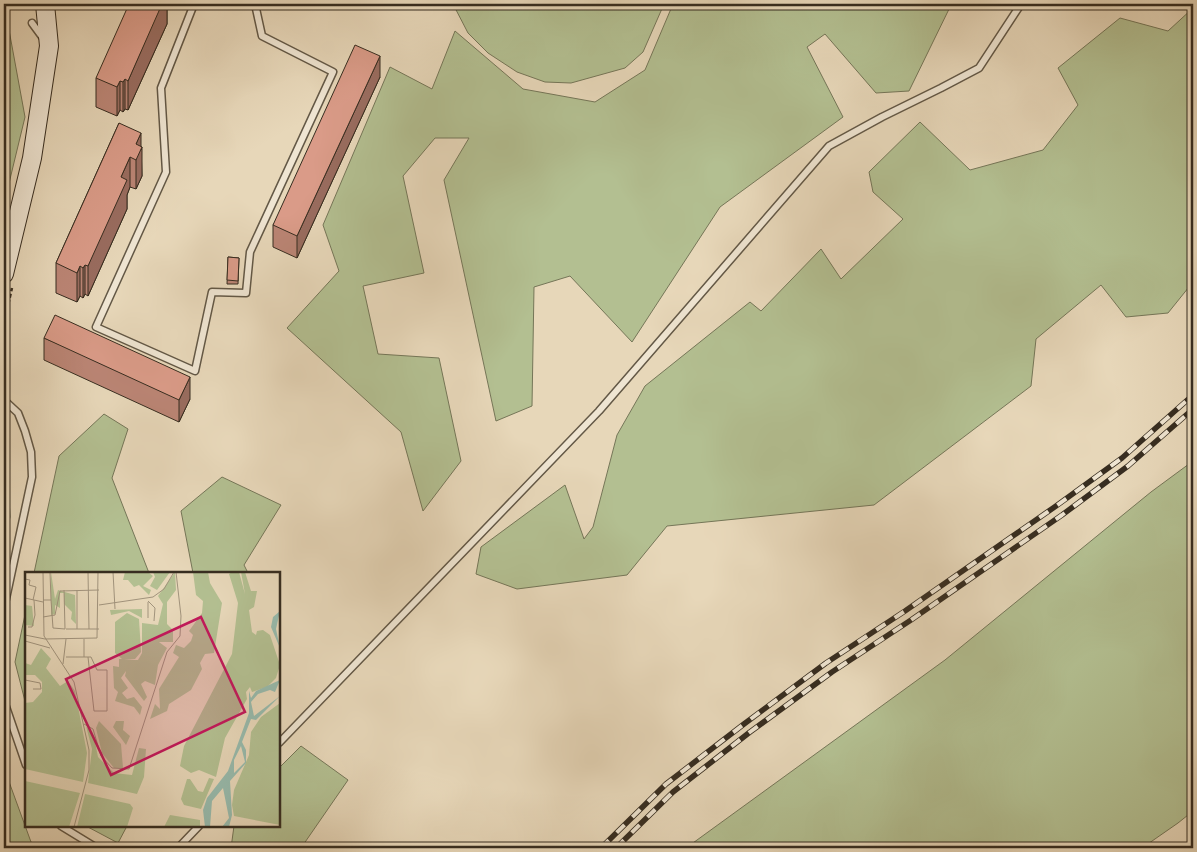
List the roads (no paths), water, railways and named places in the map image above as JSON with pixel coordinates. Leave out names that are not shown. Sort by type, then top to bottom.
[{"type":"main road","points":[[4,274],[32,158],[49,46],[45,4]]},
{"type":"lane","points":[[194,4],[161,88],[166,172],[96,327],[195,371],[212,292],[246,294],[250,252],[333,72],[262,36],[255,4]]},
{"type":"lane","points":[[280,742],[599,411],[829,146],[979,68],[1021,4]]},
{"type":"lane","points":[[32,23],[49,46]]},
{"type":"lane","points":[[4,400],[18,413],[25,431],[31,452],[32,477],[4,608]]},
{"type":"lane","points":[[4,701],[25,762]]},
{"type":"lane","points":[[63,827],[97,848]]},
{"type":"lane","points":[[178,848],[198,827]]},
{"type":"railway","points":[[601,848],[666,784],[744,724],[826,663],[905,611],[1122,458],[1193,395]]},
{"type":"railway","points":[[616,848],[673,792],[750,732],[832,672],[911,620],[1062,515],[1128,466],[1193,409]]}]
